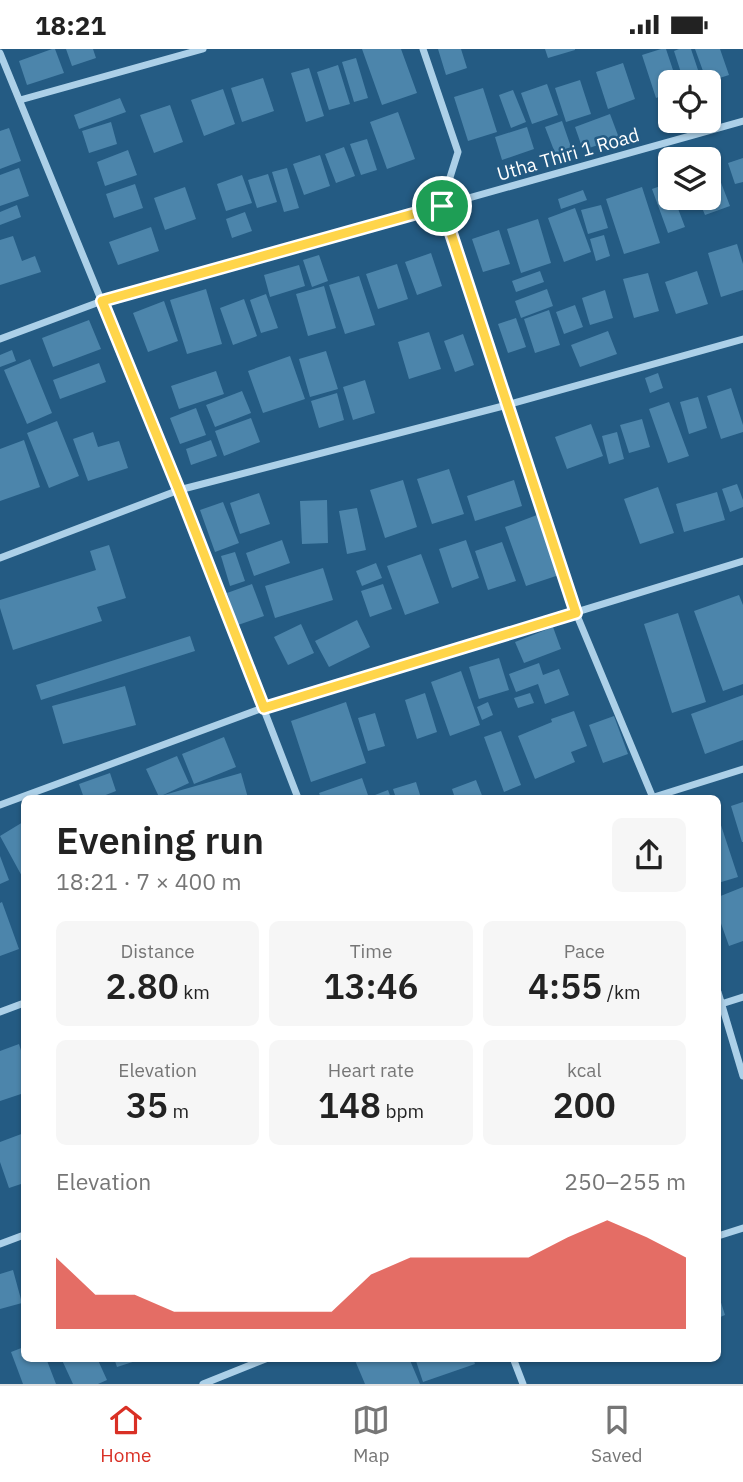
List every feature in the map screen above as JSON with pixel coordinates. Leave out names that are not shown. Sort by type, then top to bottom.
[{"type":"street","points":[[20,100],[203,49]]},
{"type":"street","points":[[423,49],[458,152],[442,206],[576,613],[651,795]]},
{"type":"street","points":[[0,53],[179,490],[297,795]]},
{"type":"street","name":"Utha Thiri 1 Road","points":[[0,339],[102,301],[743,121]]},
{"type":"street","points":[[0,558],[179,490],[507,405],[743,339]]},
{"type":"street","points":[[27,795],[264,708],[743,561]]},
{"type":"street","points":[[661,795],[743,769]]},
{"type":"street","points":[[0,805],[21,797]]},
{"type":"street","points":[[721,1005],[743,997]]},
{"type":"street","points":[[0,1012],[21,1004]]},
{"type":"street","points":[[721,1008],[743,1076]]},
{"type":"street","points":[[721,1235],[743,1228]]},
{"type":"street","points":[[0,1244],[21,1235]]},
{"type":"street","points":[[203,1384],[258,1362]]},
{"type":"street","points":[[515,1362],[523,1384]]},
{"type":"building","points":[[55,49],[64,73],[27,85],[19,61]]},
{"type":"building","points":[[66,49],[93,49],[96,58],[72,66]]},
{"type":"building","points":[[362,49],[401,49],[417,93],[382,105]]},
{"type":"building","points":[[438,49],[461,49],[467,68],[446,75]]},
{"type":"building","points":[[545,49],[575,49],[575,50],[548,58]]},
{"type":"building","points":[[666,49],[673,70],[658,70],[656,98],[642,55]]},
{"type":"building","points":[[691,49],[698,70],[680,70],[674,51]]},
{"type":"building","points":[[695,49],[720,49],[729,75],[721,78],[721,70],[703,70]]},
{"type":"building","points":[[356,58],[368,98],[354,102],[342,62]]},
{"type":"building","points":[[623,63],[635,99],[608,109],[596,72]]},
{"type":"building","points":[[338,65],[350,104],[329,110],[317,72]]},
{"type":"building","points":[[309,68],[324,116],[306,122],[291,73]]},
{"type":"building","points":[[263,78],[274,111],[242,122],[231,88]]},
{"type":"building","points":[[580,80],[591,114],[566,122],[555,88]]},
{"type":"building","points":[[547,84],[558,115],[532,124],[521,93]]},
{"type":"building","points":[[483,88],[497,132],[468,141],[454,97]]},
{"type":"building","points":[[223,89],[235,124],[204,136],[191,100]]},
{"type":"building","points":[[513,90],[526,122],[511,128],[499,95]]},
{"type":"building","points":[[120,98],[126,112],[79,129],[74,115]]},
{"type":"building","points":[[170,105],[183,142],[154,153],[140,115]]},
{"type":"building","points":[[398,112],[415,159],[387,169],[370,122]]},
{"type":"building","points":[[610,114],[619,138],[583,150],[575,127]]},
{"type":"building","points":[[562,121],[571,147],[555,153],[545,127]]},
{"type":"building","points":[[111,122],[117,144],[89,153],[82,131]]},
{"type":"building","points":[[527,127],[534,149],[502,160],[495,137]]},
{"type":"building","points":[[9,128],[21,161],[0,169],[0,131]]},
{"type":"building","points":[[367,139],[377,170],[361,175],[350,144]]},
{"type":"building","points":[[344,147],[355,176],[336,183],[325,154]]},
{"type":"building","points":[[128,150],[137,175],[105,186],[97,162]]},
{"type":"building","points":[[320,155],[330,186],[304,195],[293,164]]},
{"type":"building","points":[[743,158],[743,182],[735,184],[728,163]]},
{"type":"building","points":[[19,168],[29,196],[0,206],[0,175]]},
{"type":"building","points":[[287,168],[299,208],[284,212],[272,172]]},
{"type":"building","points":[[268,174],[277,202],[257,208],[248,180]]},
{"type":"building","points":[[242,175],[252,203],[226,211],[217,184]]},
{"type":"building","points":[[721,183],[730,206],[721,209]]},
{"type":"building","points":[[135,184],[143,208],[114,218],[106,194]]},
{"type":"building","points":[[185,187],[196,219],[165,230],[154,198]]},
{"type":"building","points":[[642,187],[660,243],[624,254],[606,199]]},
{"type":"building","points":[[658,187],[658,206],[652,189]]},
{"type":"building","points":[[583,190],[587,200],[561,209],[558,199]]},
{"type":"building","points":[[17,205],[21,217],[0,225],[0,212]]},
{"type":"building","points":[[601,205],[608,228],[588,234],[581,210]]},
{"type":"building","points":[[575,208],[591,252],[564,262],[548,218]]},
{"type":"building","points":[[660,210],[679,210],[685,227],[668,233]]},
{"type":"building","points":[[703,210],[719,210],[705,215]]},
{"type":"building","points":[[245,212],[252,231],[232,238],[226,219]]},
{"type":"building","points":[[538,219],[551,263],[521,273],[507,229]]},
{"type":"building","points":[[151,227],[159,251],[118,265],[109,242]]},
{"type":"building","points":[[499,230],[510,264],[483,272],[472,239]]},
{"type":"building","points":[[604,235],[610,256],[596,261],[590,239]]},
{"type":"building","points":[[13,236],[22,261],[35,256],[41,272],[0,285],[0,240]]},
{"type":"building","points":[[737,244],[743,264],[743,290],[721,297],[708,253]]},
{"type":"building","points":[[431,253],[442,286],[417,295],[405,262]]},
{"type":"building","points":[[319,255],[328,281],[312,287],[303,260]]},
{"type":"building","points":[[397,264],[408,299],[378,309],[366,274]]},
{"type":"building","points":[[299,265],[305,286],[270,297],[264,275]]},
{"type":"building","points":[[540,271],[544,282],[516,292],[512,281]]},
{"type":"building","points":[[697,271],[708,304],[676,314],[665,282]]},
{"type":"building","points":[[648,273],[659,311],[634,318],[623,279]]},
{"type":"building","points":[[359,276],[375,325],[345,334],[329,285]]},
{"type":"building","points":[[324,286],[336,328],[308,336],[296,294]]},
{"type":"building","points":[[206,289],[222,344],[187,354],[170,300]]},
{"type":"building","points":[[547,289],[553,306],[521,318],[515,301]]},
{"type":"building","points":[[605,290],[613,318],[590,325],[582,298]]},
{"type":"building","points":[[266,294],[278,328],[261,333],[250,300]]},
{"type":"building","points":[[244,299],[257,336],[233,345],[220,308]]},
{"type":"building","points":[[164,301],[178,341],[148,352],[133,313]]},
{"type":"building","points":[[575,305],[583,327],[564,334],[556,312]]},
{"type":"building","points":[[549,310],[560,345],[535,353],[524,319]]},
{"type":"building","points":[[516,318],[526,347],[508,353],[498,324]]},
{"type":"building","points":[[89,320],[101,349],[53,367],[42,338]]},
{"type":"building","points":[[608,331],[617,354],[580,367],[571,345]]},
{"type":"building","points":[[429,332],[441,369],[409,379],[398,342]]},
{"type":"building","points":[[463,334],[474,365],[455,372],[444,341]]},
{"type":"building","points":[[12,350],[16,361],[0,367],[0,355]]},
{"type":"building","points":[[326,351],[338,389],[310,397],[299,359]]},
{"type":"building","points":[[290,356],[305,399],[263,413],[248,371]]},
{"type":"building","points":[[30,359],[52,413],[27,424],[4,370]]},
{"type":"building","points":[[99,363],[106,382],[60,399],[53,380]]},
{"type":"building","points":[[216,371],[224,394],[179,409],[171,386]]},
{"type":"building","points":[[658,373],[663,388],[650,393],[645,378]]},
{"type":"building","points":[[365,380],[375,413],[353,420],[343,387]]},
{"type":"building","points":[[731,388],[743,432],[721,439],[707,396]]},
{"type":"building","points":[[242,391],[251,413],[215,427],[206,405]]},
{"type":"building","points":[[337,393],[344,420],[319,428],[311,401]]},
{"type":"building","points":[[698,397],[707,428],[689,434],[680,402]]},
{"type":"building","points":[[669,402],[689,456],[668,463],[649,409]]},
{"type":"building","points":[[196,408],[206,435],[180,444],[170,418]]},
{"type":"building","points":[[251,418],[260,442],[224,456],[215,431]]},
{"type":"building","points":[[642,419],[650,447],[629,453],[620,425]]},
{"type":"building","points":[[57,421],[79,476],[49,488],[27,433]]},
{"type":"building","points":[[591,424],[603,456],[567,469],[555,437]]},
{"type":"building","points":[[93,432],[98,447],[119,441],[128,468],[88,481],[73,439]]},
{"type":"building","points":[[617,432],[624,459],[609,464],[602,436]]},
{"type":"building","points":[[24,440],[40,487],[0,501],[0,449]]},
{"type":"building","points":[[211,440],[217,456],[191,465],[186,449]]},
{"type":"building","points":[[449,469],[464,514],[432,524],[417,479]]},
{"type":"building","points":[[403,480],[417,527],[385,538],[370,490]]},
{"type":"building","points":[[514,480],[522,506],[475,521],[467,496]]},
{"type":"building","points":[[737,484],[743,507],[730,512],[722,489]]},
{"type":"building","points":[[658,487],[674,533],[640,544],[624,499]]},
{"type":"building","points":[[717,492],[725,520],[684,532],[676,504]]},
{"type":"building","points":[[259,493],[270,524],[240,534],[230,503]]},
{"type":"building","points":[[327,500],[328,543],[302,544],[300,501]]},
{"type":"building","points":[[223,502],[239,543],[215,552],[200,510]]},
{"type":"building","points":[[357,508],[366,550],[347,554],[339,511]]},
{"type":"building","points":[[537,515],[559,575],[526,586],[505,527]]},
{"type":"building","points":[[282,540],[290,563],[254,576],[246,553]]},
{"type":"building","points":[[466,540],[479,578],[452,588],[439,549]]},
{"type":"building","points":[[502,542],[516,581],[488,590],[475,551]]},
{"type":"building","points":[[109,545],[126,598],[97,607],[102,621],[13,650],[0,600],[96,570],[90,551]]},
{"type":"building","points":[[235,552],[245,581],[230,586],[221,556]]},
{"type":"building","points":[[421,554],[439,603],[405,615],[387,566]]},
{"type":"building","points":[[376,563],[382,578],[362,586],[356,571]]},
{"type":"building","points":[[323,568],[333,600],[275,618],[265,586]]},
{"type":"building","points":[[252,584],[264,616],[238,625],[227,593]]},
{"type":"building","points":[[383,584],[392,609],[370,617],[361,591]]},
{"type":"building","points":[[739,595],[743,605],[743,684],[723,691],[694,611]]},
{"type":"building","points":[[678,613],[706,702],[672,713],[644,624]]},
{"type":"building","points":[[357,620],[370,647],[329,667],[315,641]]},
{"type":"building","points":[[301,624],[314,653],[288,665],[274,637]]},
{"type":"building","points":[[553,627],[561,649],[524,663],[515,642]]},
{"type":"building","points":[[190,636],[195,651],[41,700],[36,685]]},
{"type":"building","points":[[499,658],[509,690],[479,699],[469,667]]},
{"type":"building","points":[[539,663],[543,675],[559,669],[569,695],[545,704],[538,684],[516,692],[509,674]]},
{"type":"building","points":[[461,671],[480,725],[450,736],[431,682]]},
{"type":"building","points":[[125,686],[136,725],[63,744],[52,706]]},
{"type":"building","points":[[425,693],[437,732],[417,739],[405,700]]},
{"type":"building","points":[[530,693],[534,703],[518,708],[514,698]]},
{"type":"building","points":[[743,695],[743,740],[705,754],[691,714]]},
{"type":"building","points":[[346,702],[366,763],[311,782],[291,721]]},
{"type":"building","points":[[488,702],[493,715],[482,720],[477,707]]},
{"type":"building","points":[[574,711],[587,746],[571,752],[575,762],[535,779],[518,736]]},
{"type":"building","points":[[375,713],[385,746],[368,751],[358,718]]},
{"type":"building","points":[[614,716],[628,754],[603,763],[589,725]]},
{"type":"building","points":[[501,731],[521,785],[504,792],[484,737]]},
{"type":"building","points":[[224,737],[236,767],[194,784],[182,754]]},
{"type":"building","points":[[177,756],[189,783],[158,795],[146,769]]},
{"type":"building","points":[[110,773],[116,791],[106,795],[83,795],[79,784]]},
{"type":"building","points":[[241,773],[247,795],[164,795]]},
{"type":"building","points":[[362,778],[368,795],[320,795],[319,793]]},
{"type":"building","points":[[476,780],[482,795],[454,795],[452,789]]},
{"type":"building","points":[[416,782],[420,795],[395,795],[393,789]]},
{"type":"building","points":[[388,790],[390,795],[375,795]]},
{"type":"building","points":[[743,802],[743,842],[742,842],[731,806]]},
{"type":"building","points":[[21,823],[21,874],[0,836]]},
{"type":"building","points":[[721,825],[738,877],[721,882]]},
{"type":"building","points":[[0,856],[9,880],[0,884]]},
{"type":"building","points":[[743,887],[743,941],[729,946],[721,923],[721,896]]},
{"type":"building","points":[[2,902],[19,949],[0,956],[0,903]]},
{"type":"building","points":[[19,1044],[21,1050],[21,1094],[0,1101],[0,1051]]},
{"type":"building","points":[[21,1134],[21,1184],[9,1188],[0,1162],[0,1142]]},
{"type":"building","points":[[13,1270],[21,1303],[0,1309],[0,1274]]},
{"type":"building","points":[[21,1348],[21,1362],[48,1362],[56,1384],[23,1384],[11,1352]]},
{"type":"building","points":[[63,1362],[99,1362],[107,1380],[98,1384],[73,1384]]},
{"type":"building","points":[[115,1362],[133,1362],[117,1367]]},
{"type":"building","points":[[356,1362],[411,1362],[420,1384],[365,1384]]},
{"type":"building","points":[[416,1362],[474,1362],[475,1364],[423,1382]]},
{"type":"route","points":[[442,206],[576,613],[264,708],[102,301],[442,206]]}]
